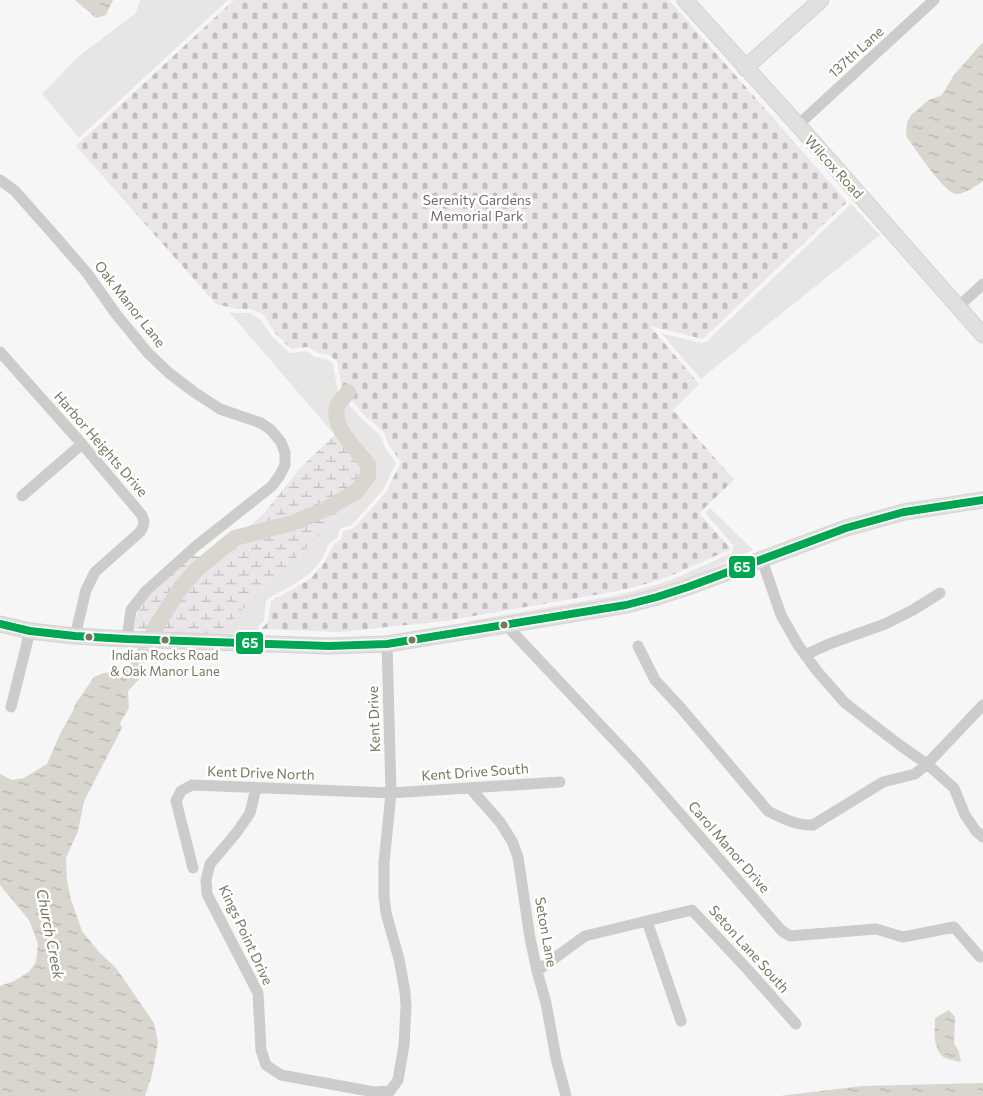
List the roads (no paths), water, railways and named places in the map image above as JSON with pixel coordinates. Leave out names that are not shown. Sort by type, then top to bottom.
[{"type":"street","name":"Wilcox Road","points":[[685,0],[983,335]]},
{"type":"street","points":[[745,68],[820,0]]},
{"type":"street","name":"137th Lane","points":[[798,125],[934,0]]},
{"type":"street","name":"Oak Manor Lane","points":[[0,180],[15,191],[60,241],[87,273],[116,314],[155,360],[169,373],[220,409],[261,423],[271,430],[281,442],[285,453],[285,465],[272,486],[196,546],[146,591],[131,610],[127,639]]},
{"type":"street","points":[[958,306],[983,284]]},
{"type":"street","name":"Harbor Heights Drive","points":[[0,352],[82,444],[144,520],[144,526],[140,532],[95,572],[86,590],[75,636]]},
{"type":"street","points":[[22,496],[82,444]]},
{"type":"street","points":[[0,624],[30,631],[127,639],[329,646],[387,644],[626,605],[688,587],[846,528],[904,512],[983,500]]},
{"type":"street","points":[[762,560],[781,615],[798,645],[817,671],[845,703],[927,764],[954,788],[965,815],[976,831],[983,837]]},
{"type":"street","points":[[805,655],[892,620],[913,610],[940,593]]},
{"type":"street","name":"Carol Manor Drive","points":[[506,625],[635,762],[782,931],[790,936],[876,929],[903,937],[954,927],[980,957]]},
{"type":"street","points":[[11,707],[30,631]]},
{"type":"street","name":"Kent Drive","points":[[387,644],[391,792]]},
{"type":"street","points":[[638,646],[655,680],[681,708],[751,793],[768,811],[805,826],[813,825],[883,782],[915,774],[927,764],[983,705]]},
{"type":"street","name":"Kent Drive South","points":[[391,792],[560,782]]},
{"type":"street","name":"Kent Drive North","points":[[193,868],[176,801],[181,792],[192,785],[391,792]]},
{"type":"street","name":"Kings Point Drive","points":[[256,788],[250,812],[237,832],[210,864],[206,880],[207,894],[258,993],[260,1050],[266,1065],[282,1075],[374,1092],[390,1091],[398,1080],[406,1027],[405,992],[399,959],[386,913],[384,896],[384,863],[391,792]]},
{"type":"street","name":"Seton Lane","points":[[470,788],[500,822],[512,841],[518,857],[530,938],[566,1096]]},
{"type":"street","name":"Seton Lane South","points":[[537,971],[585,936],[692,910],[749,970],[796,1024]]},
{"type":"street","points":[[647,921],[681,1021]]},
{"type":"water","points":[[75,0],[113,0],[106,15],[96,18]]},
{"type":"water","points":[[983,42],[983,181],[966,191],[956,194],[951,192],[937,178],[906,136],[907,122],[912,114],[929,100],[942,95],[954,75]]},
{"type":"water","points":[[138,648],[151,649],[144,664],[141,677],[128,691],[129,708],[120,723],[122,728],[84,801],[78,831],[66,858],[67,881],[71,900],[82,931],[99,952],[116,968],[154,1023],[158,1042],[152,1075],[145,1096],[0,1096],[0,986],[14,981],[29,972],[36,962],[38,944],[29,920],[0,885],[0,774],[12,780],[24,778],[47,764],[76,703],[94,677],[128,667],[136,656]]},
{"type":"water","points":[[949,1010],[955,1017],[954,1043],[959,1052],[961,1062],[945,1058],[941,1055],[936,1045],[935,1018]]},
{"type":"water","points":[[983,1083],[983,1096],[780,1096],[862,1086]]},
{"type":"waterway","name":"Church Creek","points":[[154,630],[179,590],[197,569],[235,538],[293,523],[328,508],[357,491],[368,476],[368,464],[340,428],[336,412],[339,403],[348,392]]},
{"type":"place","name":"Indian Rocks Road & Oak Manor Lane","points":[[165,640]]},
{"type":"park label","name":"Serenity Gardens Memorial Park","points":[[477,208]]}]
